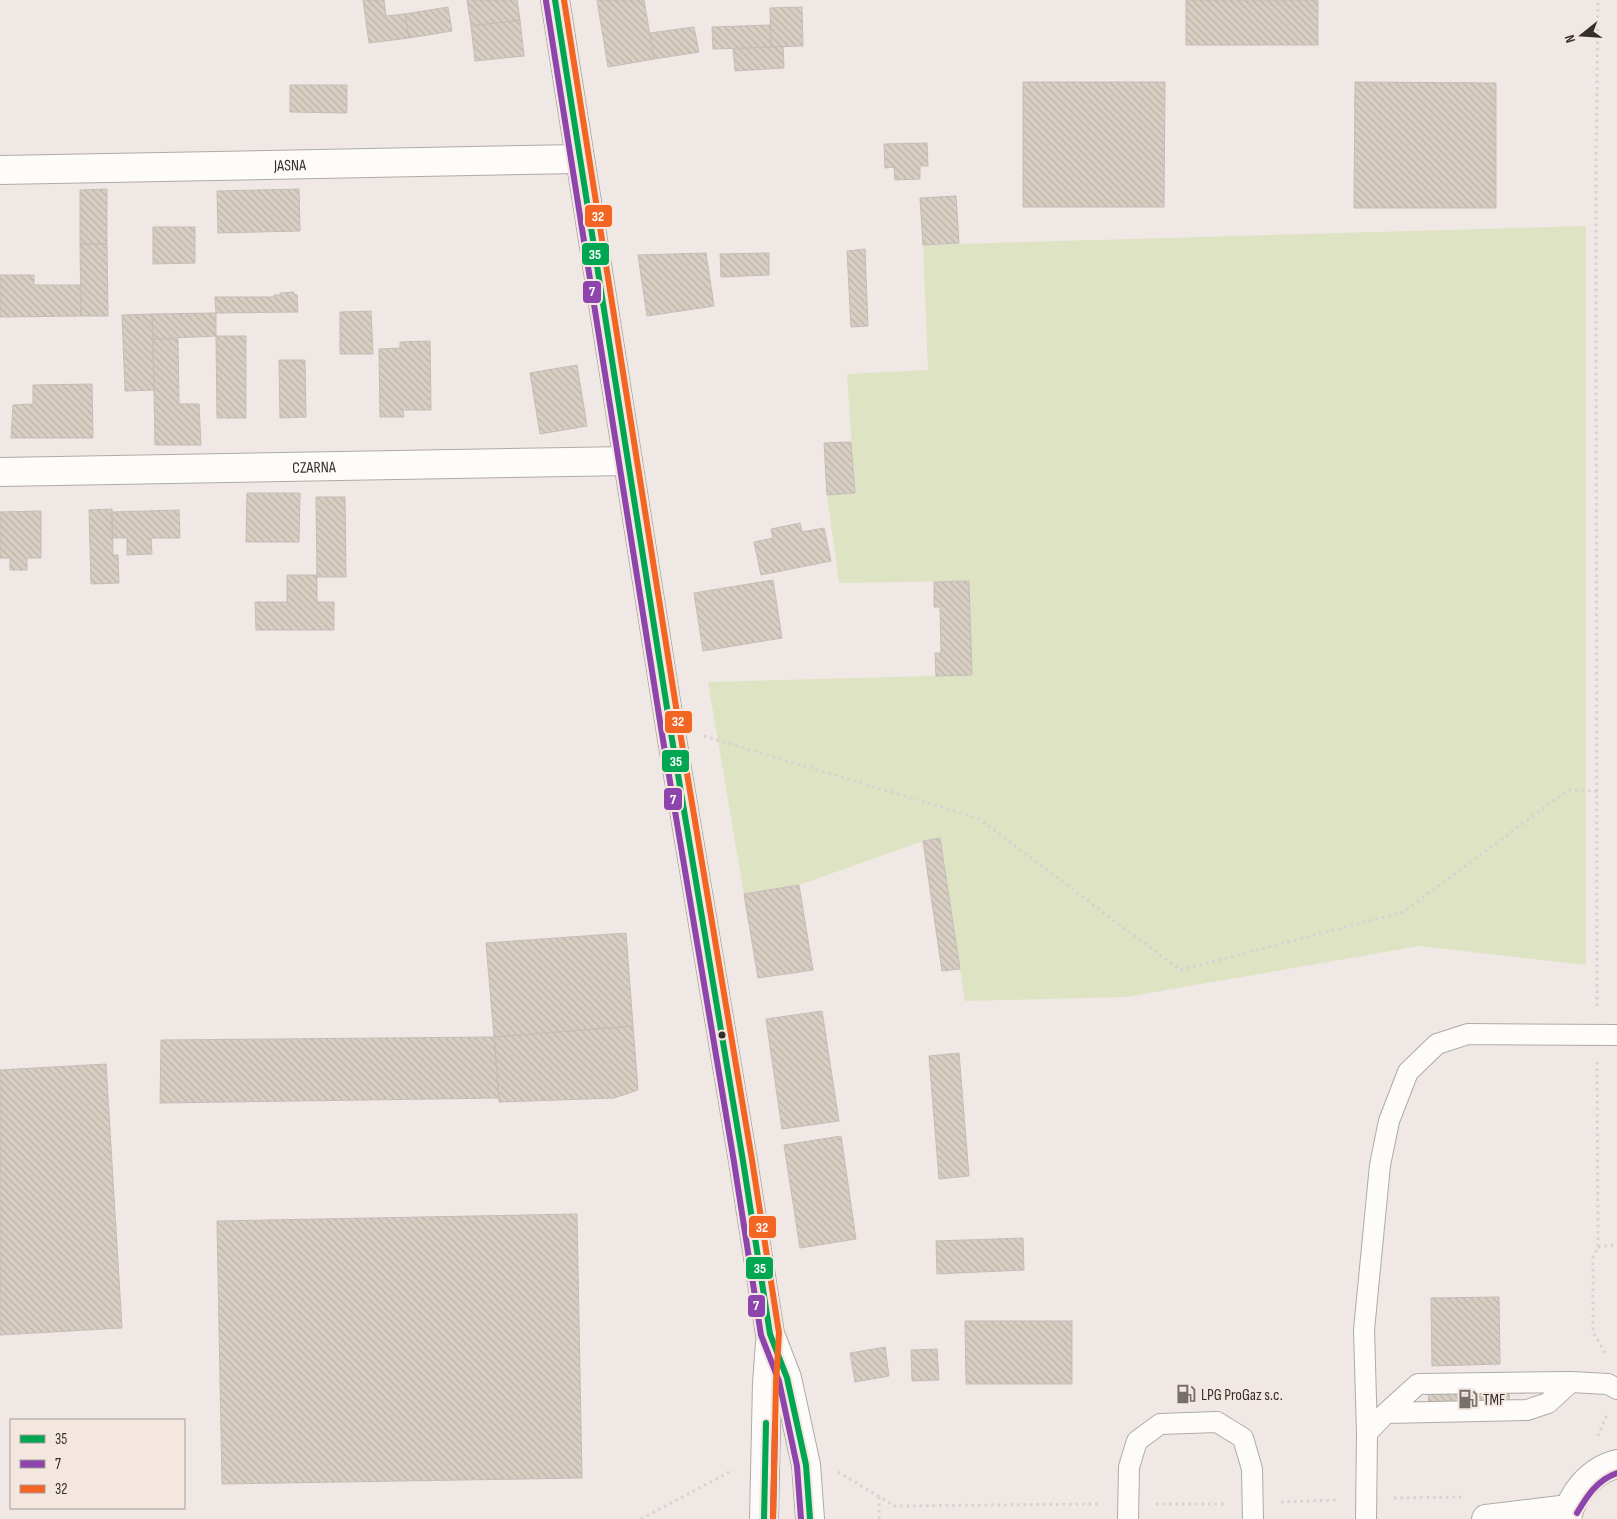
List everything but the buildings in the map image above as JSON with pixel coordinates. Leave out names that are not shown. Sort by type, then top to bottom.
[{"type":"street","points":[[555,0],[579,159],[770,1334],[790,1388],[806,1465],[810,1519]]},
{"type":"street","name":"JASNA","points":[[0,170],[579,159]]},
{"type":"street","name":"CZARNA","points":[[0,472],[628,461]]},
{"type":"street","points":[[764,1519],[770,1334]]},
{"type":"street","points":[[1486,1519],[1568,1514],[1584,1484],[1609,1454]]},
{"type":"lane","points":[[1366,1519],[1367,1433],[1364,1330],[1380,1165],[1390,1121],[1408,1072],[1437,1044],[1468,1034],[1607,1035]]},
{"type":"lane","points":[[1367,1433],[1418,1384],[1571,1382],[1613,1386]]},
{"type":"lane","points":[[1386,1413],[1527,1410],[1548,1403],[1571,1382]]},
{"type":"lane","points":[[1127,1512],[1129,1467],[1137,1441],[1160,1424],[1217,1422],[1243,1438],[1252,1469],[1252,1511]]},
{"type":"path","points":[[1598,0],[1596,186],[1598,791],[1607,1035],[1598,1246],[1593,1258],[1593,1332],[1610,1361],[1613,1386],[1607,1413],[1599,1435],[1609,1454]]},
{"type":"path","points":[[672,734],[696,734],[978,818],[1180,970],[1403,912],[1568,790],[1598,791]]},
{"type":"path","points":[[1598,1246],[1617,1245]]},
{"type":"path","points":[[833,1469],[895,1506],[1127,1512],[1252,1511],[1367,1499],[1466,1497]]},
{"type":"path","points":[[879,1496],[880,1519]]},
{"type":"green space","points":[[1586,226],[1586,965],[1420,946],[1126,997],[965,1001],[940,839],[923,841],[799,885],[744,894],[708,682],[972,675],[969,581],[839,583],[827,495],[855,493],[847,374],[928,370],[923,245]]},
{"type":"transit line","name":"35","points":[[555,0],[671,733],[770,1334],[787,1378],[806,1465],[810,1519]]},
{"type":"transit line","name":"32","points":[[564,0],[680,732],[779,1333],[773,1519]]},
{"type":"transit line","name":"7","points":[[546,1],[662,734],[761,1335],[779,1381],[797,1466],[801,1519]]},
{"type":"transit line","name":"35","points":[[764,1519],[766,1423]]},
{"type":"transit line","name":"7","points":[[773,1519],[775,1423]]},
{"type":"transit line","name":"7","points":[[1577,1513],[1598,1484],[1617,1473]]},
{"type":"place","name":"LPG ProGaz s.c.","points":[[1186,1394]]},
{"type":"place","name":"TMF","points":[[1468,1399]]}]
